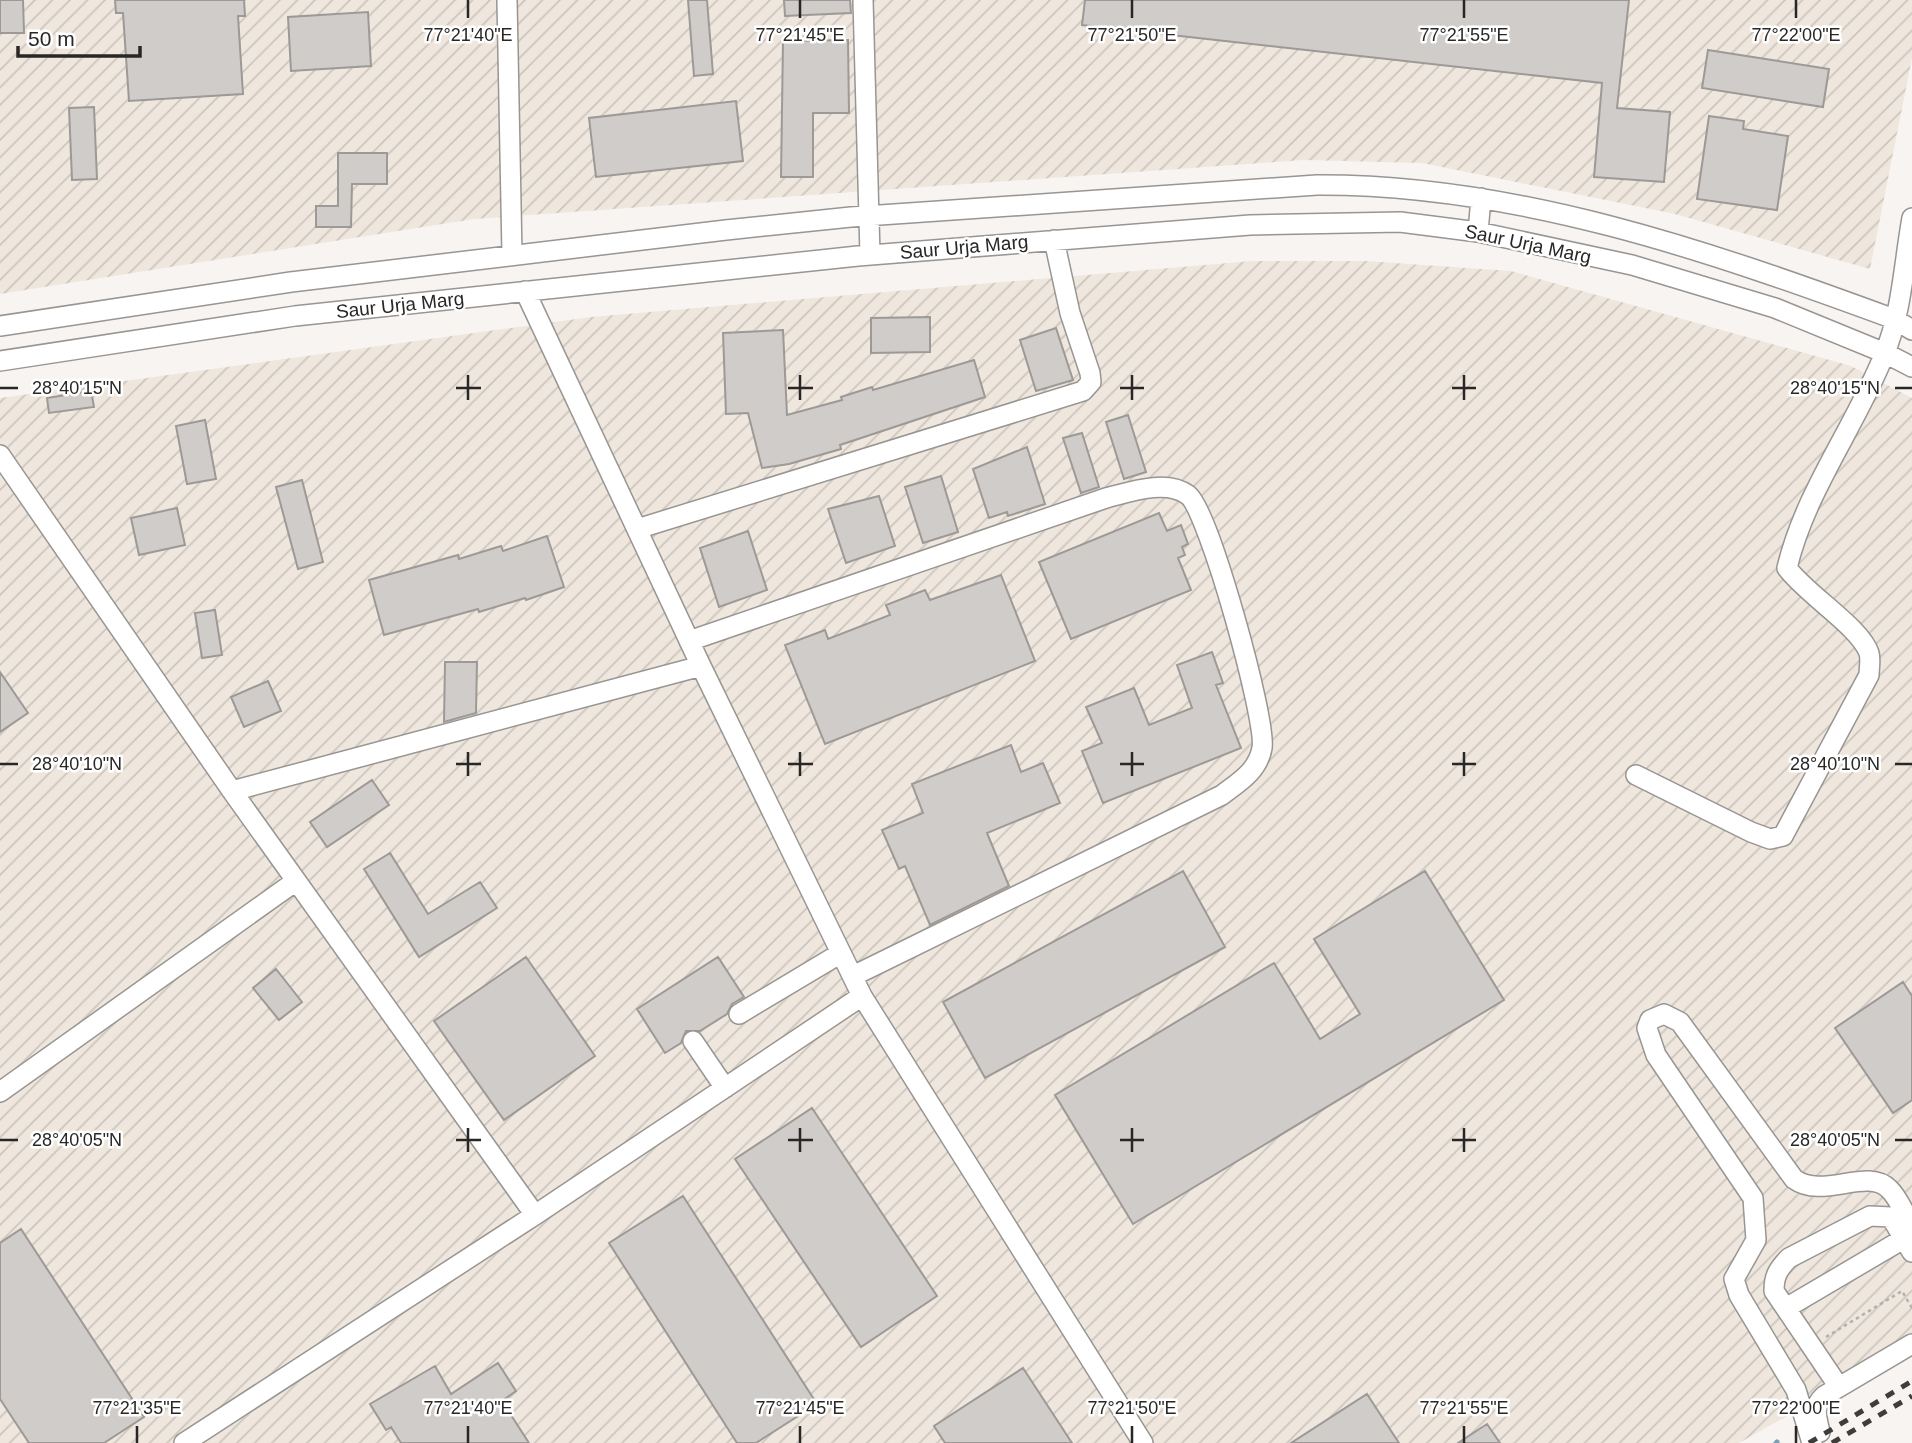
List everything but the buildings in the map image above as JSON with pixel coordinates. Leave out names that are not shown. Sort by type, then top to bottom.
[{"type":"street","points":[[495,0],[508,20]]},
{"type":"street","points":[[508,0],[512,255]]},
{"type":"street","points":[[508,20],[517,0]]},
{"type":"street","points":[[863,0],[870,255]]},
{"type":"street","name":"Saur Urja Marg","points":[[0,326],[291,282],[512,255],[869,217],[1317,185],[1410,188],[1482,198],[1566,216],[1708,255],[1894,319],[1912,330]]},
{"type":"street","points":[[1478,232],[1482,198]]},
{"type":"street","points":[[1636,775],[1751,832],[1770,839],[1783,836],[1869,675],[1870,655],[1862,639],[1798,583],[1787,568],[1792,548],[1816,491],[1885,353],[1894,319],[1912,218]]},
{"type":"street","name":"Saur Urja Marg","points":[[0,361],[295,316],[870,255],[1250,225],[1399,222],[1478,232],[1632,265],[1775,308],[1885,353],[1912,367]]},
{"type":"street","points":[[637,529],[1083,391],[1091,382],[1090,373],[1070,313],[1054,240]]},
{"type":"street","points":[[525,291],[701,666],[862,996],[1143,1443]]},
{"type":"street","points":[[0,456],[232,791],[535,1215]]},
{"type":"street","points":[[689,640],[1116,495],[1136,490],[1178,489],[1190,496],[1199,507],[1227,584],[1263,731],[1258,763],[1247,777],[1223,795],[853,976]]},
{"type":"street","points":[[232,791],[701,666]]},
{"type":"street","points":[[0,1093],[296,881]]},
{"type":"street","points":[[739,1014],[841,953]]},
{"type":"street","points":[[184,1443],[535,1215],[862,996]]},
{"type":"street","points":[[1812,1443],[1796,1390],[1739,1295],[1734,1279],[1756,1240],[1753,1198],[1656,1055],[1647,1028],[1650,1020],[1664,1014],[1681,1022],[1794,1179],[1805,1187],[1879,1182],[1890,1189],[1910,1239]]},
{"type":"street","points":[[693,1041],[725,1088]]},
{"type":"street","points":[[1839,1387],[1774,1291],[1778,1269],[1789,1258],[1870,1216],[1891,1217],[1910,1239]]},
{"type":"street","points":[[1786,1308],[1910,1239]]},
{"type":"street","points":[[1824,1443],[1816,1414],[1817,1403],[1912,1344]]},
{"type":"path","points":[[1835,1331],[1902,1291],[1912,1308]]},
{"type":"shaded area","points":[[0,0],[1912,0],[1912,58],[1870,269],[1675,214],[1422,163],[1304,160],[474,219],[0,294]]},
{"type":"shaded area","points":[[1252,261],[1365,261],[1511,271],[1851,366],[1912,398],[1912,1345],[1739,1443],[0,1443],[0,398],[591,317]]},
{"type":"railway","points":[[1809,1443],[1912,1381]]},
{"type":"railway","points":[[1832,1443],[1912,1396]]}]
